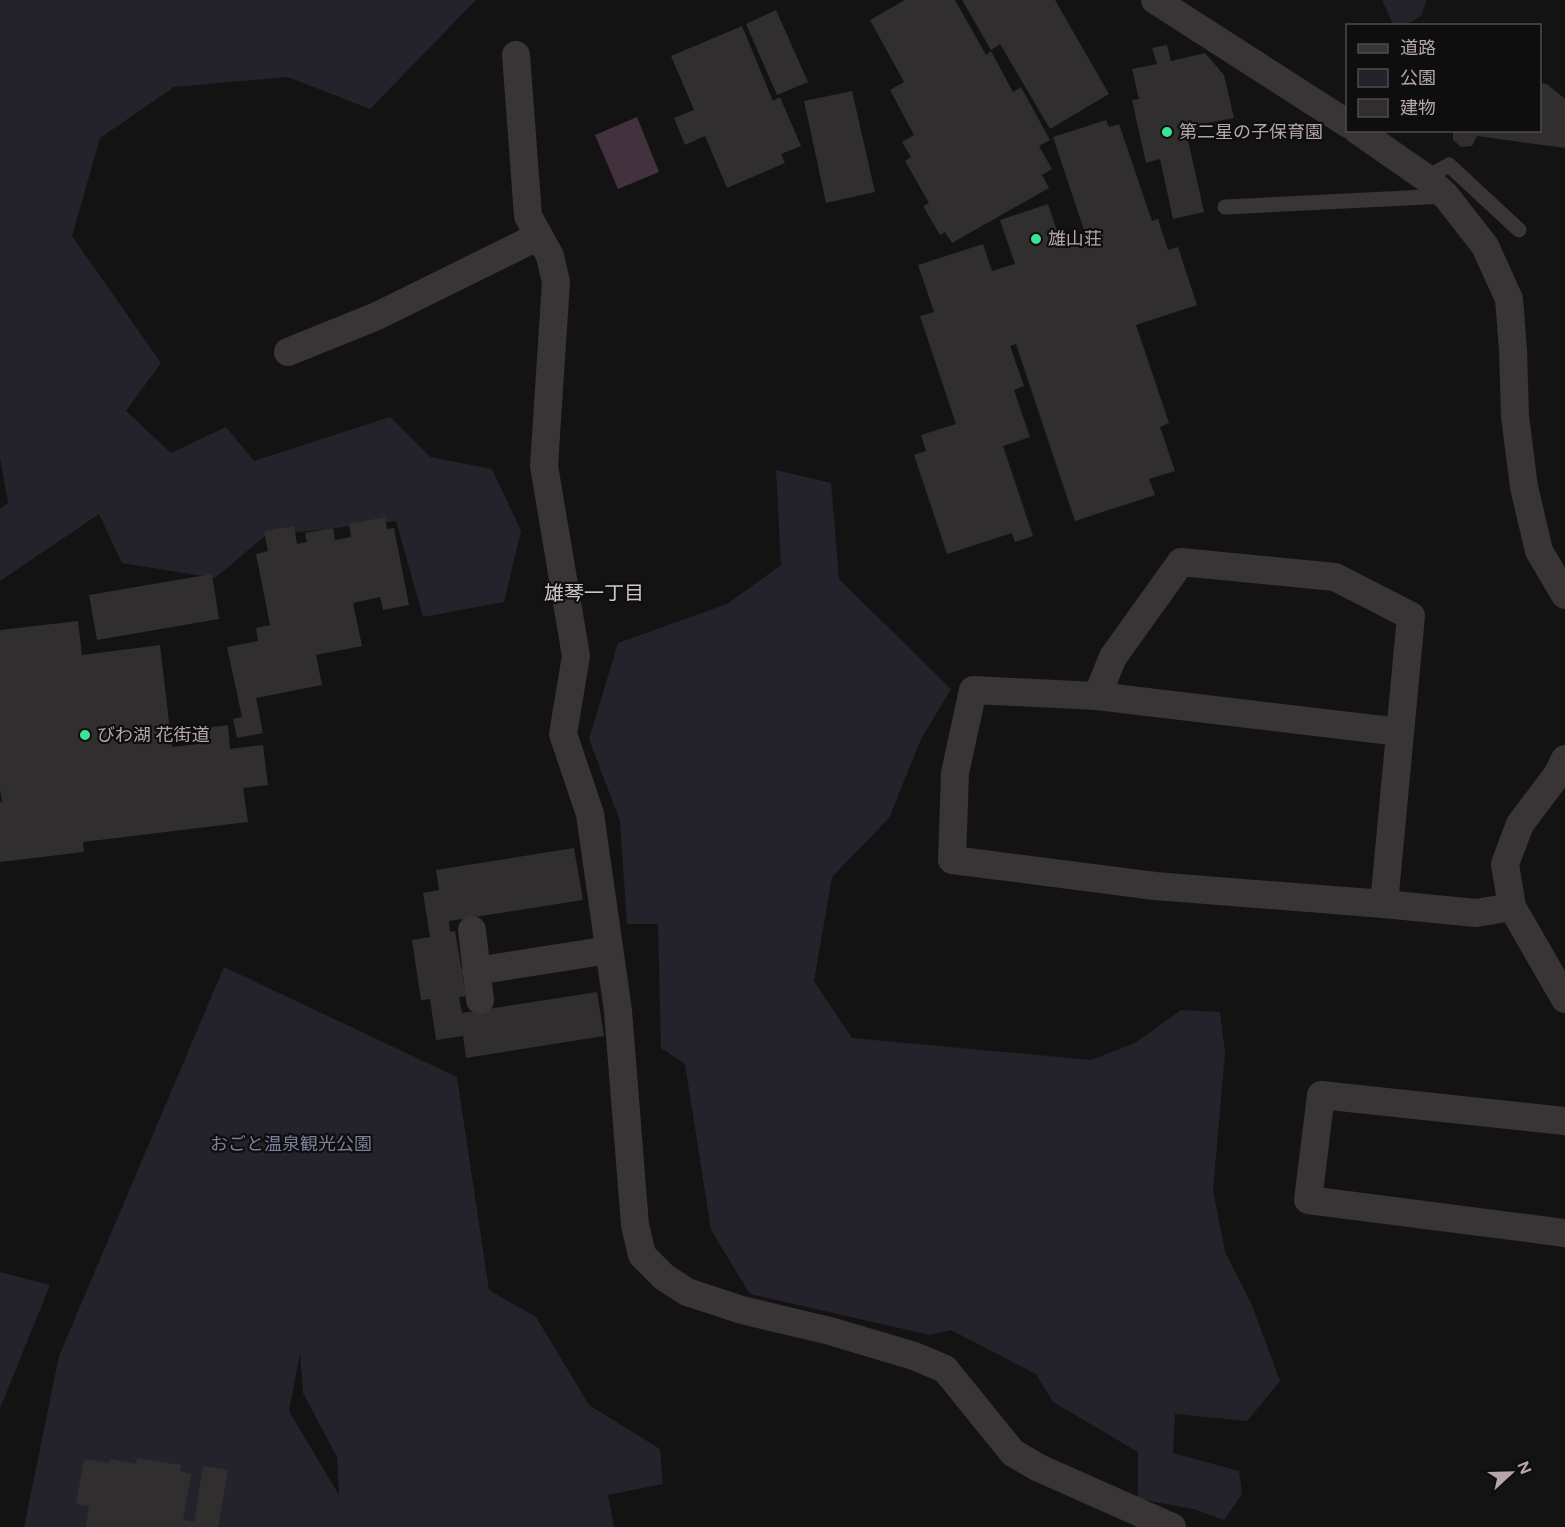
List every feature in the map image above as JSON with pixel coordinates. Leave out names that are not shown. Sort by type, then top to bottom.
[{"type":"street","points":[[1155,0],[1346,123]]},
{"type":"street","points":[[516,55],[528,216],[550,256],[556,282],[544,466],[576,656],[563,734],[590,814],[618,1011],[635,1225],[642,1255],[664,1277],[687,1292],[742,1310],[830,1330],[914,1356],[945,1369],[1013,1453],[1039,1468],[1172,1527]]},
{"type":"street","points":[[1360,132],[1436,187],[1485,246],[1509,299],[1515,416],[1524,488],[1539,551],[1565,595]]},
{"type":"street","points":[[288,352],[377,316],[539,236]]},
{"type":"street","points":[[1097,696],[1113,657],[1181,562],[1335,577],[1411,616],[1384,904]]},
{"type":"street","points":[[1400,732],[1097,696],[973,690],[955,773],[952,860],[1155,886],[1476,913],[1512,907]]},
{"type":"street","points":[[1565,759],[1557,775],[1520,824],[1505,864],[1512,907],[1565,999]]},
{"type":"street","points":[[472,930],[480,1000]]},
{"type":"street","points":[[476,971],[609,950]]},
{"type":"street","points":[[1565,1121],[1321,1095],[1308,1200],[1565,1233]]},
{"type":"lane","points":[[1225,207],[1436,187],[1449,165],[1519,231]]},
{"type":"green space","points":[[0,0],[476,0],[370,109],[288,77],[174,87],[100,138],[72,236],[161,363],[126,411],[171,453],[226,427],[254,461],[390,417],[430,457],[492,469],[521,531],[504,602],[423,617],[396,521],[265,536],[215,578],[122,563],[99,514],[0,581],[0,509],[8,503],[0,457]]},
{"type":"green space","points":[[1382,0],[1427,0],[1421,16],[1407,24],[1393,24]]},
{"type":"green space","points":[[776,470],[831,483],[839,579],[951,689],[921,739],[889,818],[832,877],[814,981],[852,1038],[1091,1060],[1135,1043],[1181,1010],[1220,1012],[1225,1053],[1213,1190],[1225,1252],[1251,1303],[1280,1381],[1247,1421],[1175,1414],[1173,1453],[1239,1471],[1242,1494],[1224,1520],[1194,1509],[1138,1499],[1138,1452],[1053,1402],[1036,1374],[951,1330],[930,1335],[750,1294],[711,1230],[685,1064],[661,1048],[658,924],[627,924],[620,821],[589,739],[618,643],[727,604],[781,565]]},
{"type":"green space","name":"おごと温泉観光公園","points":[[224,967],[457,1077],[489,1290],[536,1317],[589,1405],[660,1449],[663,1484],[608,1495],[614,1527],[24,1527],[59,1356]],"holes":[[[300,1353],[303,1393],[337,1457],[339,1495],[289,1411]]]},
{"type":"green space","points":[[0,1272],[50,1285],[0,1408]]},
{"type":"shaded area","points":[[637,117],[659,172],[618,189],[595,135]]},
{"type":"building","points":[[905,0],[955,0],[986,55],[991,51],[1013,92],[1021,87],[1050,140],[1039,146],[1052,169],[1042,175],[1049,188],[952,243],[945,232],[940,235],[923,206],[929,203],[905,161],[911,157],[902,142],[914,135],[890,90],[904,82],[870,20]]},
{"type":"building","points":[[962,0],[1055,0],[1109,94],[1050,129],[1000,44],[991,50]]},
{"type":"building","points":[[776,10],[808,82],[777,95],[746,24]]},
{"type":"building","points":[[742,26],[773,101],[780,97],[801,146],[781,154],[785,163],[727,188],[705,136],[685,145],[674,118],[694,110],[671,56]]},
{"type":"building","name":"第二星の子保育園","points":[[1167,45],[1171,61],[1205,53],[1224,75],[1234,118],[1202,124],[1188,140],[1204,212],[1173,219],[1160,159],[1146,163],[1132,100],[1139,99],[1132,69],[1157,64],[1152,48]]},
{"type":"building","points":[[1541,83],[1547,84],[1565,99],[1565,148],[1477,136],[1472,146],[1461,147],[1453,140],[1453,132],[1541,132]]},
{"type":"building","points":[[852,91],[875,192],[826,203],[804,101]]},
{"type":"building","points":[[1106,120],[1109,127],[1119,124],[1152,221],[1158,219],[1168,250],[1178,247],[1197,305],[1136,325],[1169,423],[1160,427],[1175,471],[1149,479],[1155,495],[1075,521],[1016,344],[1010,346],[1024,386],[1014,390],[1030,437],[1003,446],[1033,536],[1015,542],[1012,533],[947,554],[914,455],[926,451],[921,435],[956,424],[920,316],[934,312],[918,265],[983,244],[992,271],[1015,264],[1000,220],[1048,204],[1063,248],[1087,239],[1053,137]]},
{"type":"building","points":[[385,517],[387,529],[394,528],[409,605],[383,610],[380,597],[353,603],[362,646],[316,655],[322,685],[256,698],[263,733],[237,738],[233,719],[242,717],[227,647],[258,641],[256,628],[270,625],[256,554],[268,551],[264,531],[294,526],[297,544],[307,542],[305,533],[333,528],[335,540],[351,537],[349,524]]},
{"type":"building","points":[[212,574],[219,619],[97,640],[89,595]]},
{"type":"building","name":"びわ湖 花街道","points":[[78,621],[82,655],[160,645],[172,747],[207,743],[205,728],[228,725],[230,749],[263,745],[268,785],[243,788],[248,822],[83,842],[84,852],[0,862],[0,802],[2,802],[0,789],[0,630]]},
{"type":"building","points":[[574,848],[583,900],[449,921],[450,932],[455,931],[466,996],[459,997],[462,1013],[597,992],[604,1036],[466,1058],[463,1036],[436,1040],[430,999],[421,1000],[412,940],[430,937],[423,893],[439,890],[436,870]]},
{"type":"building","points":[[137,1458],[181,1465],[180,1471],[191,1474],[183,1520],[194,1522],[203,1466],[228,1470],[218,1527],[86,1527],[89,1506],[76,1504],[84,1459],[109,1463],[110,1459],[136,1464]]},
{"type":"place","name":"第二星の子保育園","points":[[1167,132]]},
{"type":"place","name":"雄山荘","points":[[1036,239]]},
{"type":"place","name":"びわ湖 花街道","points":[[85,735]]},
{"type":"district","name":"雄琴一丁目","points":[[594,593]]}]
